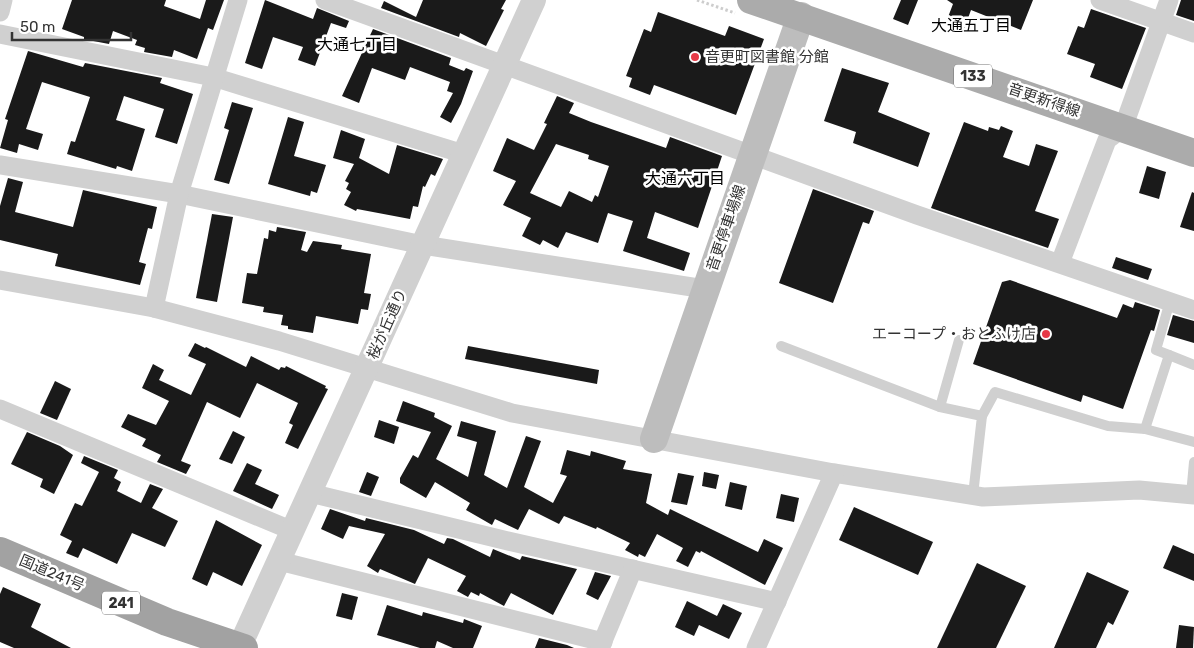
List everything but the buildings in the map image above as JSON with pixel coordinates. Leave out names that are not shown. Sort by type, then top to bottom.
[{"type":"highway","name":"国道241号","points":[[0,551],[167,622],[241,648]]},
{"type":"main road","name":"音更新得線","points":[[751,0],[804,8],[1194,153]]},
{"type":"main road","name":"音更停車場線","points":[[654,439],[804,8]]},
{"type":"street","points":[[0,12],[4,0]]},
{"type":"street","points":[[154,308],[179,194],[213,77],[238,0]]},
{"type":"street","points":[[325,0],[504,67],[917,215],[1060,262],[1194,310]]},
{"type":"street","name":"桜が丘通り","points":[[241,648],[534,0]]},
{"type":"street","points":[[1100,0],[1194,33]]},
{"type":"street","points":[[1060,262],[1107,140],[1123,128],[1169,0]]},
{"type":"street","points":[[0,34],[213,77],[464,154]]},
{"type":"street","points":[[0,166],[179,194],[423,245],[705,289]]},
{"type":"street","points":[[0,280],[154,308],[279,341],[512,413],[834,474],[983,497],[1139,490],[1193,495]]},
{"type":"street","points":[[0,409],[293,531]]},
{"type":"street","points":[[756,648],[834,474]]},
{"type":"street","points":[[310,493],[777,602]]},
{"type":"street","points":[[279,561],[601,645],[633,569]]},
{"type":"lane","points":[[1170,301],[1156,350],[1194,365]]},
{"type":"lane","points":[[940,407],[959,340]]},
{"type":"lane","points":[[782,346],[940,407],[982,416]]},
{"type":"lane","points":[[1145,429],[1169,356]]},
{"type":"lane","points":[[972,495],[982,416],[995,392],[1108,426],[1145,429],[1194,442]]},
{"type":"lane","points":[[1193,495],[1194,462]]},
{"type":"place","name":"音更町図書館 分館","points":[[695,57]]},
{"type":"place","name":"エーコープ・おとふけ店","points":[[1046,334]]},
{"type":"district","name":"大通五丁目","points":[[971,25]]},
{"type":"district","name":"大通七丁目","points":[[357,44]]},
{"type":"district","name":"大通六丁目","points":[[685,178]]}]
